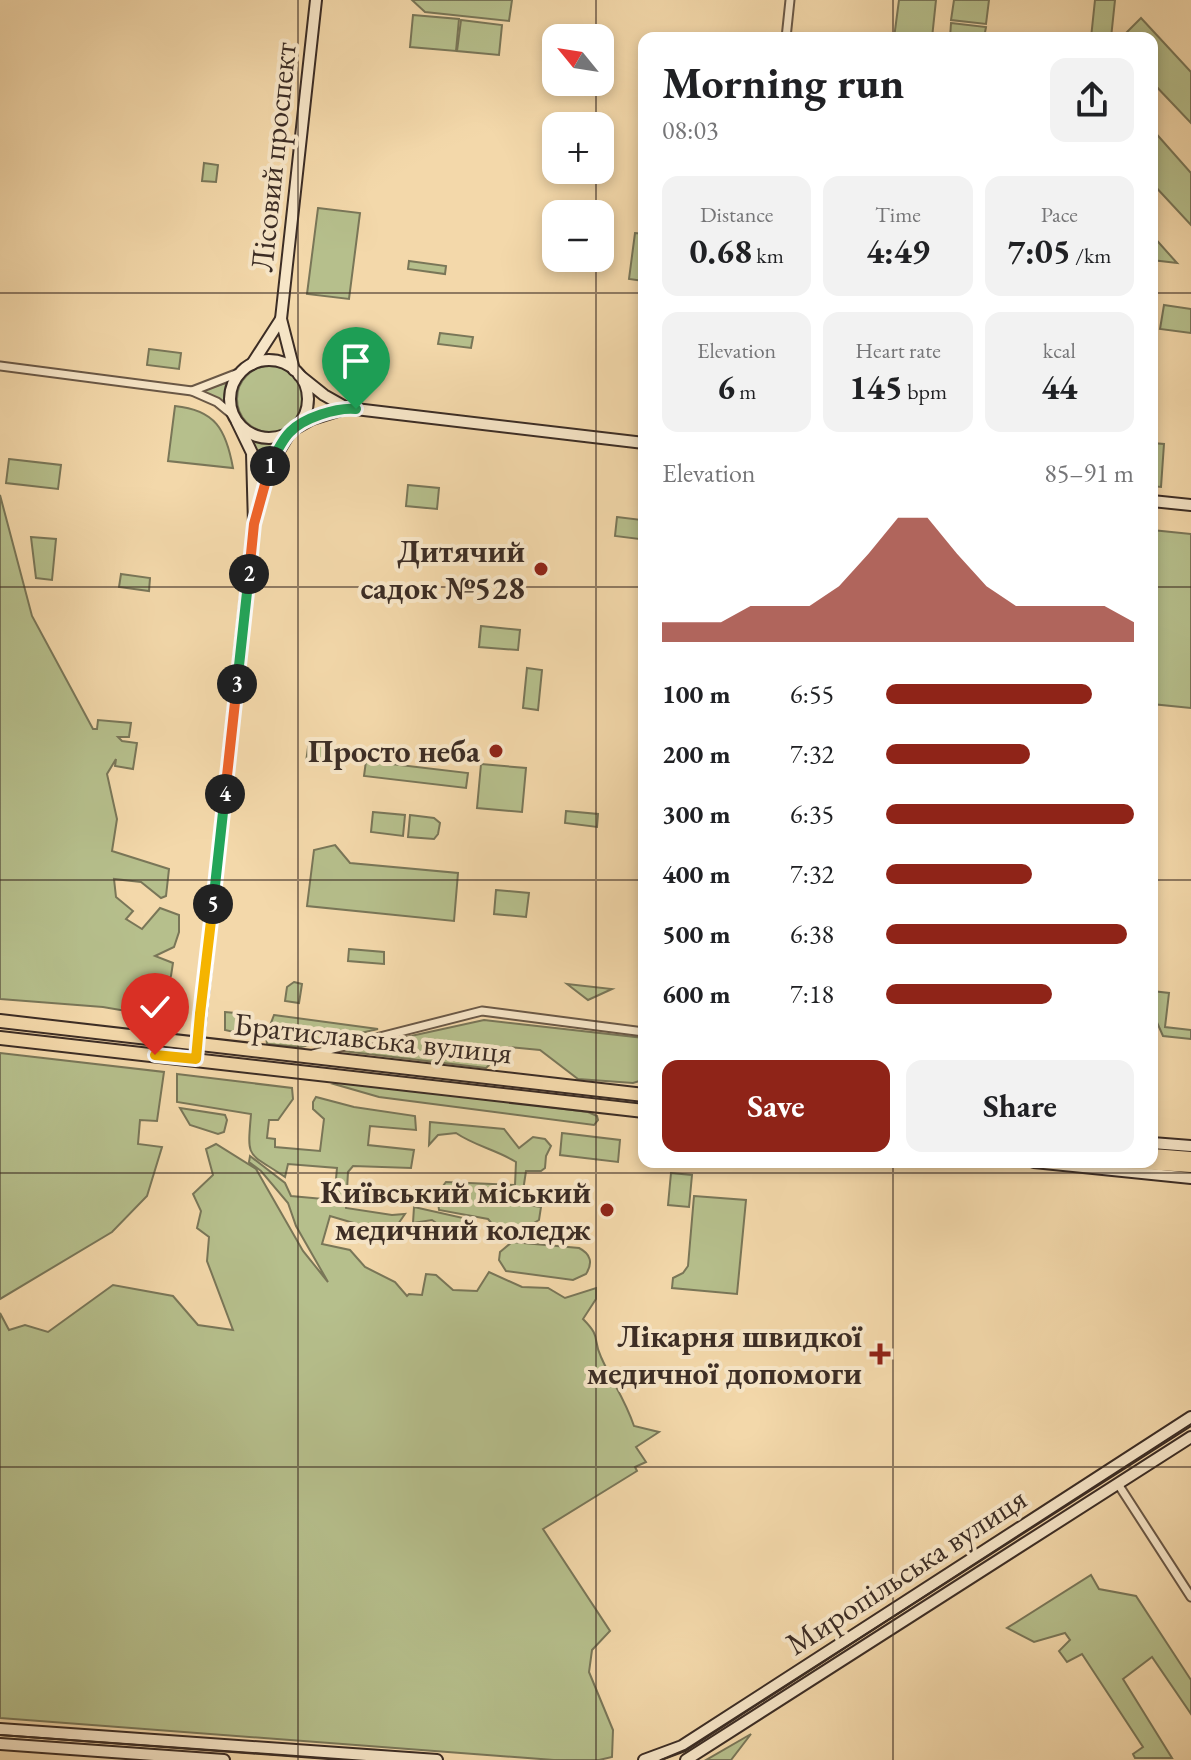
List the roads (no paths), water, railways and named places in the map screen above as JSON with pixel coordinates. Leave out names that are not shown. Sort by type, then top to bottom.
[{"type":"main road","name":"Братиславська вулиця","points":[[0,1021],[638,1094]]},
{"type":"main road","name":"Братиславська вулиця","points":[[0,1038],[638,1110]]},
{"type":"main road","points":[[1158,1158],[1191,1158]]},
{"type":"main road","points":[[1158,1159],[1191,1166]]},
{"type":"street","name":"Лісовий проспект","points":[[297,372],[281,319],[316,0]]},
{"type":"street","points":[[787,32],[790,0]]},
{"type":"street","name":"Лісовий проспект","points":[[251,364],[281,319]]},
{"type":"street","points":[[196,1059],[254,524],[252,453],[236,419],[230,394],[233,383],[251,364],[273,361],[297,372],[324,395],[347,408],[638,442]]},
{"type":"street","points":[[0,366],[192,391],[217,402],[252,435],[264,438],[275,438],[312,419],[347,408]]},
{"type":"street","points":[[192,391],[241,372]]},
{"type":"street","points":[[254,524],[268,471],[304,415],[307,393],[297,372]]},
{"type":"street","points":[[1158,502],[1191,505]]},
{"type":"street","points":[[305,1056],[482,1011],[638,1031]]},
{"type":"street","points":[[1158,1143],[1191,1146]]},
{"type":"street","points":[[1093,1168],[1191,1178]]},
{"type":"street","name":"Миропільська вулиця","points":[[644,1760],[682,1746],[1191,1417]]},
{"type":"street","name":"Миропільська вулиця","points":[[686,1760],[1191,1437]]},
{"type":"street","points":[[1118,1484],[1191,1597]]},
{"type":"street","points":[[0,1729],[437,1760]]},
{"type":"street","points":[[0,1744],[224,1760]]},
{"type":"tram line","points":[[661,1760],[685,1750],[1191,1426]]},
{"type":"tram line","points":[[0,1735],[342,1760]]},
{"type":"place","name":"Дитячий садок №528","points":[[541,569]]},
{"type":"place","name":"Просто неба","points":[[496,751]]},
{"type":"place","name":"Київський міський медичний коледж","points":[[607,1210]]},
{"type":"place","name":"Лікарня швидкої медичної допомоги","points":[[880,1354]]}]
